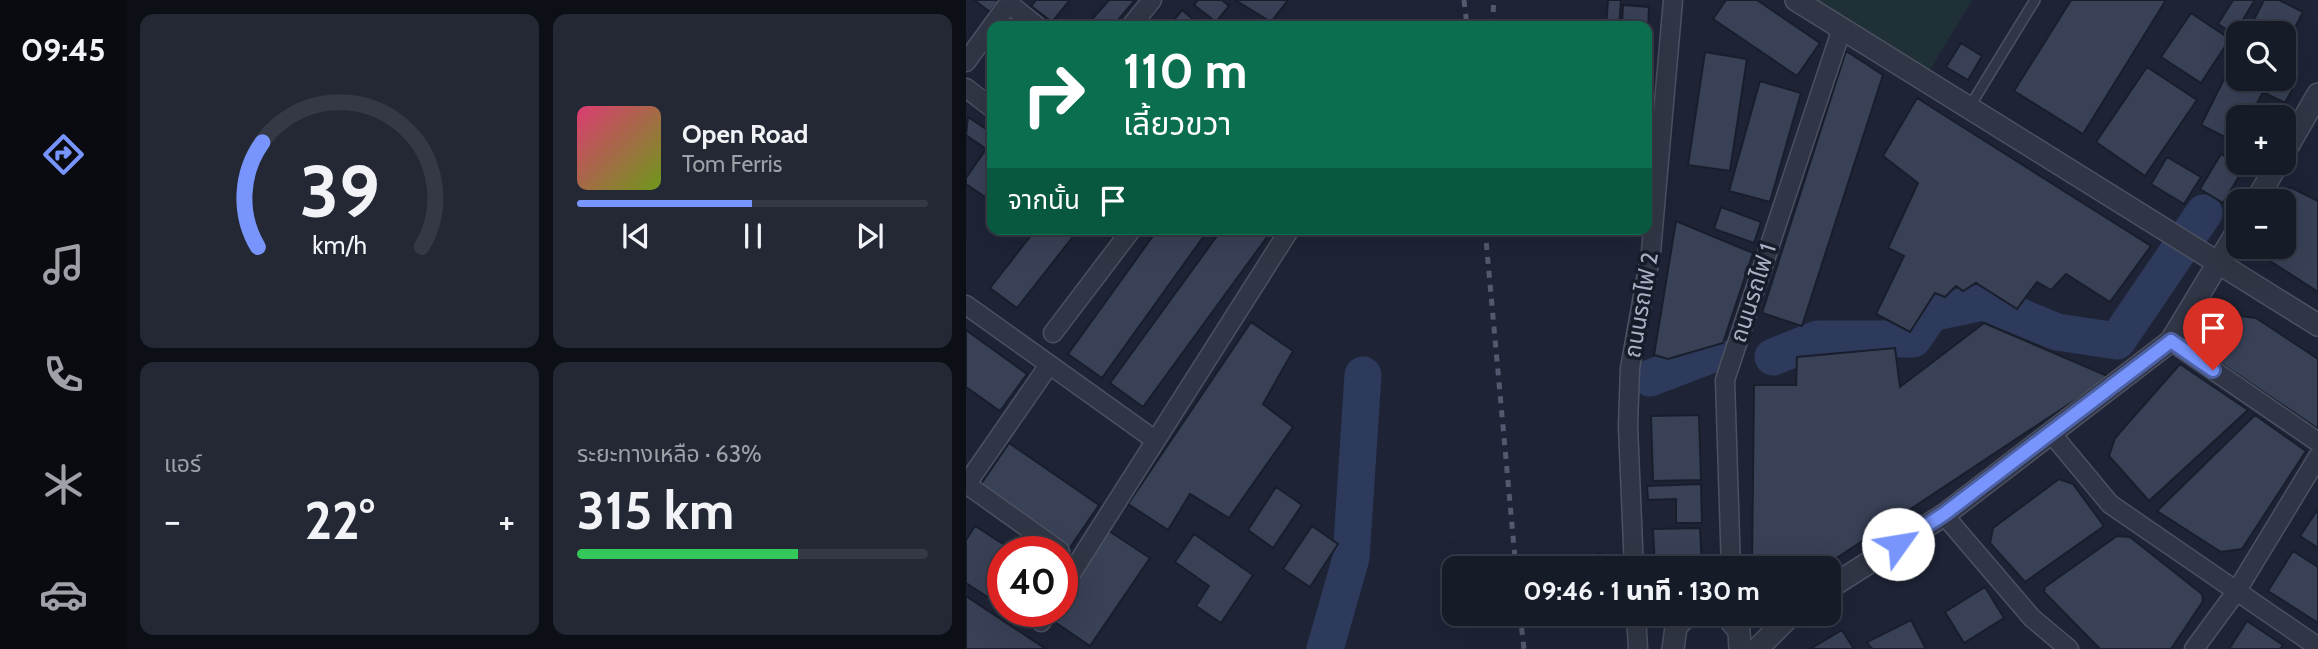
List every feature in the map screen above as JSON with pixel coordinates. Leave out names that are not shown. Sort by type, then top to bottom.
[{"type":"street","points":[[1135,21],[1152,0]]},
{"type":"street","name":"ถนนรถไฟ 2","points":[[1633,556],[1628,426],[1630,368],[1651,252],[1673,0]]},
{"type":"street","points":[[1796,0],[2151,218],[2318,325]]},
{"type":"street","points":[[995,21],[1009,2],[1031,21]]},
{"type":"street","name":"ถนนรถไฟ 1","points":[[1731,556],[1725,380],[1842,28]]},
{"type":"street","points":[[966,62],[987,33]]},
{"type":"street","points":[[966,88],[987,104]]},
{"type":"street","points":[[2296,132],[2318,94]]},
{"type":"street","points":[[1053,333],[1127,235]]},
{"type":"street","points":[[1078,564],[1286,235]]},
{"type":"street","points":[[1841,580],[1944,514],[2171,341],[2214,260],[2226,245]]},
{"type":"street","points":[[966,305],[1155,440]]},
{"type":"street","points":[[2171,341],[2318,442]]},
{"type":"street","points":[[1039,536],[969,486],[970,479],[1049,365]]},
{"type":"street","points":[[2051,433],[2110,504],[2318,647]]},
{"type":"street","points":[[2194,649],[2236,592],[2318,457]]},
{"type":"street","points":[[1944,514],[2032,618],[2069,649]]},
{"type":"street","points":[[1637,626],[1638,649]]},
{"type":"street","points":[[1673,649],[1677,626]]},
{"type":"street","points":[[1735,626],[1739,631],[1740,649]]},
{"type":"street","points":[[1762,647],[1781,626]]},
{"type":"lane","points":[[1970,106],[2035,0]]},
{"type":"shaded area","points":[[1796,0],[1972,0],[1925,78]]},
{"type":"building","points":[[974,0],[999,0],[990,12]]},
{"type":"building","points":[[1036,0],[1070,0],[1053,21],[1031,6]]},
{"type":"building","points":[[1109,0],[1135,0],[1117,21],[1090,21]]},
{"type":"building","points":[[1198,0],[1222,0],[1229,6],[1215,21],[1194,5]]},
{"type":"building","points":[[1235,0],[1288,0],[1269,21]]},
{"type":"building","points":[[1608,0],[1621,0],[1619,21],[1606,21]]},
{"type":"building","points":[[1726,0],[1757,0],[1820,43],[1797,76],[1713,19]]},
{"type":"building","points":[[2071,0],[2166,0],[2083,134],[2014,91]]},
{"type":"building","points":[[2233,0],[2255,0],[2242,21],[2226,21],[2226,29],[2218,24]]},
{"type":"building","points":[[2264,0],[2279,0],[2303,12],[2296,26],[2296,21],[2253,21]]},
{"type":"building","points":[[1623,5],[1649,7],[1648,21],[1622,21]]},
{"type":"building","points":[[1182,10],[1195,21],[1173,21]]},
{"type":"building","points":[[2191,13],[2226,36],[2226,45],[2201,83],[2161,57]]},
{"type":"building","points":[[1961,43],[1982,56],[1968,80],[1946,67]]},
{"type":"building","points":[[1846,51],[1883,75],[1802,326],[1762,313]]},
{"type":"building","points":[[1705,52],[1747,59],[1730,171],[1688,165]]},
{"type":"building","points":[[2147,67],[2197,100],[2145,176],[2096,142]]},
{"type":"building","points":[[2226,75],[2226,91],[2292,91],[2285,103],[2263,92],[2256,105],[2226,105],[2226,138],[2201,125]]},
{"type":"building","points":[[1760,81],[1801,93],[1770,202],[1729,191]]},
{"type":"building","points":[[1917,98],[2151,246],[2110,302],[2066,274],[2051,290],[2037,282],[2017,309],[1976,283],[1963,291],[1956,286],[1945,297],[1935,293],[1910,332],[1876,314],[1904,256],[1888,248],[1918,183],[1883,156]]},
{"type":"building","points":[[968,117],[987,130],[987,198],[966,184],[966,178],[986,149],[966,135]]},
{"type":"building","points":[[2221,154],[2226,157],[2226,175],[2240,175],[2231,189],[2226,189],[2223,203],[2200,189]]},
{"type":"building","points":[[2167,157],[2201,177],[2184,204],[2151,184]]},
{"type":"building","points":[[2296,190],[2318,201],[2318,292],[2267,259],[2296,259]]},
{"type":"building","points":[[1721,207],[1761,222],[1754,243],[1714,229]]},
{"type":"building","points":[[1676,221],[1753,253],[1723,343],[1668,359],[1654,355]]},
{"type":"building","points":[[1031,235],[1074,235],[1017,308],[990,288]]},
{"type":"building","points":[[1154,235],[1205,235],[1102,378],[1068,354]]},
{"type":"building","points":[[1218,235],[1269,235],[1143,407],[1110,383]]},
{"type":"building","points":[[2240,316],[2256,318],[2318,359],[2318,429],[2212,357]]},
{"type":"building","points":[[1251,322],[1293,351],[1263,404],[1293,427],[1229,518],[1190,494],[1168,530],[1128,504]]},
{"type":"building","points":[[1984,323],[2110,377],[1840,556],[1752,556],[1754,385],[1796,385],[1797,357],[1895,348],[1900,387]]},
{"type":"building","points":[[966,330],[1027,374],[1000,411],[966,387]]},
{"type":"building","points":[[2180,364],[2248,410],[2149,501],[2109,456],[2115,438]]},
{"type":"building","points":[[1699,415],[1701,480],[1653,481],[1651,416]]},
{"type":"building","points":[[2255,415],[2306,451],[2242,549],[2221,552],[2157,511]]},
{"type":"building","points":[[1009,443],[1099,505],[1078,536],[1050,536],[979,487]]},
{"type":"building","points":[[2059,479],[2073,484],[2104,526],[2025,582],[1990,543],[1993,528]]},
{"type":"building","points":[[1701,484],[1702,523],[1676,523],[1676,499],[1648,500],[1647,486]]},
{"type":"building","points":[[1276,487],[1302,505],[1273,548],[1248,530]]},
{"type":"building","points":[[2318,509],[2318,548],[2300,536]]},
{"type":"building","points":[[975,526],[991,536],[987,536],[987,597],[966,583],[966,540]]},
{"type":"building","points":[[1312,526],[1338,544],[1310,587],[1283,569]]},
{"type":"building","points":[[1700,528],[1701,556],[1654,556],[1653,529]]},
{"type":"building","points":[[1109,531],[1150,558],[1090,646],[1062,627],[1078,627],[1078,576]]},
{"type":"building","points":[[1194,534],[1253,575],[1221,623],[1196,606],[1209,586],[1175,562]]},
{"type":"building","points":[[2117,536],[2130,537],[2202,594],[2203,601],[2171,649],[2100,649],[2044,592],[2045,587]]},
{"type":"building","points":[[2293,551],[2318,567],[2318,623],[2268,591]]},
{"type":"building","points":[[1985,587],[2004,618],[1964,643],[1945,612]]},
{"type":"building","points":[[966,596],[987,610],[987,627],[1013,627],[1046,649],[966,649]]},
{"type":"building","points":[[1911,620],[1926,649],[1872,649],[1867,642]]},
{"type":"building","points":[[2247,621],[2283,645],[2280,649],[2229,649]]},
{"type":"building","points":[[1842,630],[1854,649],[1810,649]]},
{"type":"waterway","points":[[1773,357],[1818,339],[1913,339],[1931,313],[1984,302],[2057,332],[2117,341],[2204,213]]},
{"type":"waterway","points":[[1650,378],[1713,354]]},
{"type":"waterway","points":[[1325,649],[1351,558],[1363,375]]},
{"type":"railway","points":[[1464,0],[1466,21]]},
{"type":"railway","points":[[1492,21],[1494,0]]},
{"type":"railway","points":[[1486,235],[1515,556]]},
{"type":"railway","points":[[1521,626],[1524,649]]},
{"type":"route","points":[[1898,544],[1944,514],[2171,341],[2213,370]]}]
